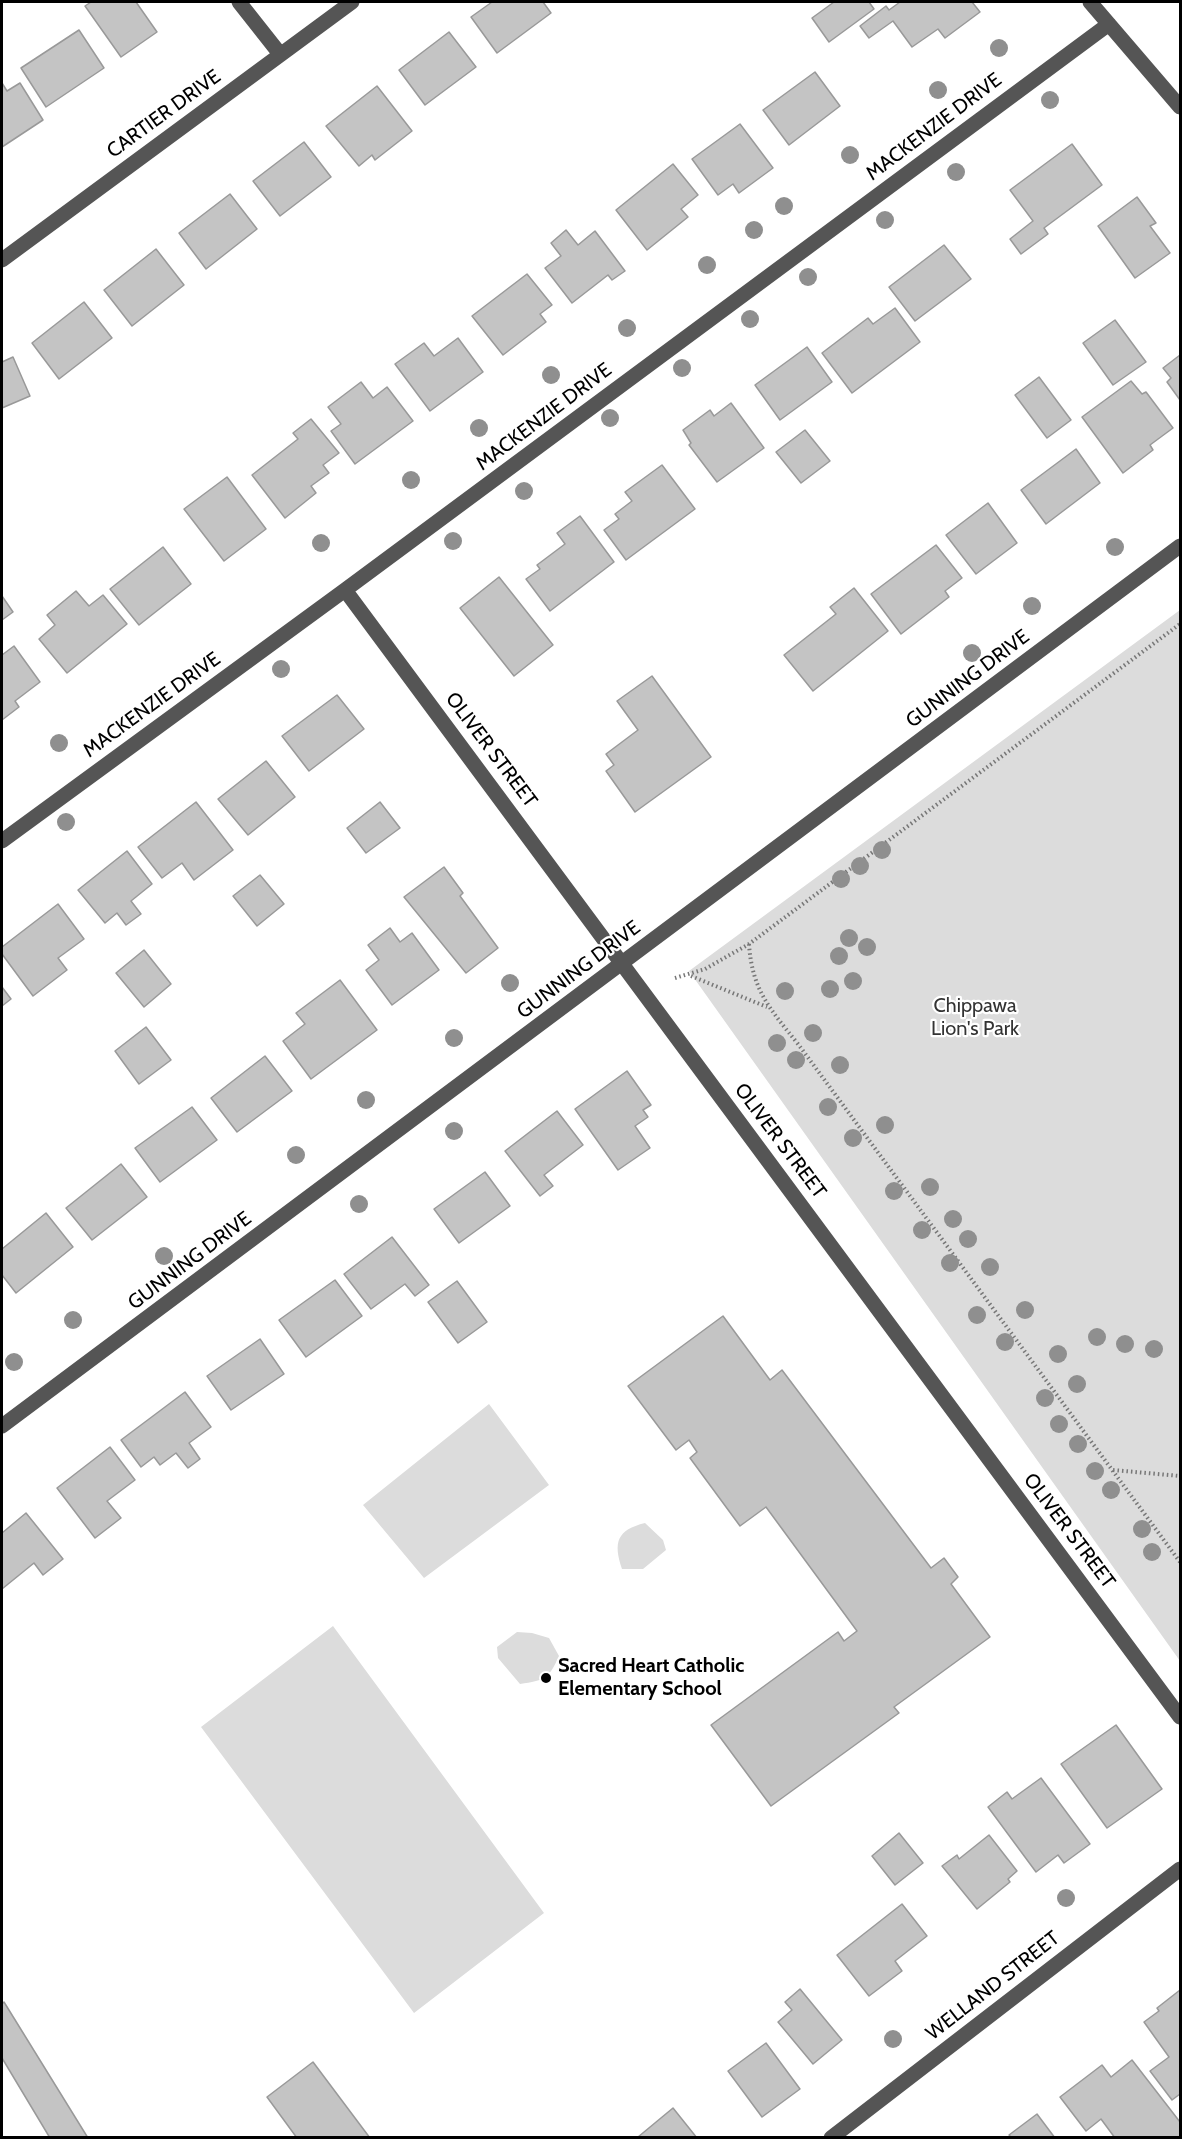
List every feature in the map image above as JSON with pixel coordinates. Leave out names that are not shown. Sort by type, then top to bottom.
[{"type":"street","points":[[239,2],[280,54]]},
{"type":"street","name":"CARTIER DRIVE","points":[[2,260],[352,2]]},
{"type":"street","points":[[1090,2],[1180,107]]},
{"type":"street","name":"MACKENZIE DRIVE","points":[[2,841],[345,590],[1108,24]]},
{"type":"street","name":"GUNNING DRIVE","points":[[2,1426],[1180,546]]},
{"type":"street","name":"OLIVER STREET","points":[[345,590],[1180,1717]]},
{"type":"street","name":"WELLAND STREET","points":[[831,2138],[1180,1869]]},
{"type":"path","points":[[675,978],[690,976],[749,944],[1180,624]]},
{"type":"path","points":[[749,944],[754,980],[769,1008],[805,1053],[1180,1562]]},
{"type":"path","points":[[690,976],[769,1008]]},
{"type":"path","points":[[1113,1470],[1180,1476]]},
{"type":"green space","name":"Chippawa Lion's Park","points":[[1180,610],[1180,1661],[689,971]]},
{"type":"green space","points":[[489,1404],[549,1485],[424,1578],[363,1505]]},
{"type":"green space","points":[[645,1523],[663,1540],[666,1550],[643,1569],[622,1569],[618,1551],[620,1538],[628,1529]]},
{"type":"green space","points":[[333,1626],[544,1913],[414,2013],[201,1727]]},
{"type":"green space","points":[[517,1632],[549,1638],[559,1656],[545,1678],[520,1684],[498,1658],[497,1647]]},
{"type":"building","points":[[91,2],[136,2],[157,32],[121,57],[85,6]]},
{"type":"building","points":[[492,2],[543,2],[551,13],[497,53],[471,17]]},
{"type":"building","points":[[834,2],[869,2],[874,9],[829,42],[812,18]]},
{"type":"building","points":[[900,2],[972,2],[980,12],[945,38],[938,29],[912,47],[893,21],[869,38],[860,26],[886,6],[889,10]]},
{"type":"building","points":[[79,30],[104,68],[46,107],[21,68]]},
{"type":"building","points":[[449,32],[476,67],[425,105],[399,70]]},
{"type":"building","points":[[815,72],[840,106],[789,145],[763,110]]},
{"type":"building","points":[[2,83],[7,91],[20,83],[43,120],[2,147]]},
{"type":"building","points":[[377,86],[412,131],[375,160],[372,155],[359,166],[326,126]]},
{"type":"building","points":[[740,124],[773,168],[739,193],[733,184],[718,195],[692,159]]},
{"type":"building","points":[[304,142],[331,177],[280,216],[253,181]]},
{"type":"building","points":[[1072,144],[1102,185],[1044,228],[1048,234],[1021,254],[1010,239],[1033,221],[1010,190]]},
{"type":"building","points":[[673,164],[698,195],[681,209],[688,217],[647,250],[616,210]]},
{"type":"building","points":[[230,194],[257,229],[206,269],[179,233]]},
{"type":"building","points":[[1137,197],[1156,223],[1150,226],[1170,253],[1135,278],[1098,226]]},
{"type":"building","points":[[566,230],[578,245],[595,231],[625,271],[612,280],[608,275],[572,303],[545,268],[561,256],[551,243]]},
{"type":"building","points":[[944,245],[971,279],[915,321],[889,287]]},
{"type":"building","points":[[156,249],[184,285],[132,326],[104,290]]},
{"type":"building","points":[[527,274],[552,305],[540,314],[546,322],[503,355],[472,316]]},
{"type":"building","points":[[84,302],[112,338],[59,379],[32,343]]},
{"type":"building","points":[[895,308],[920,342],[852,393],[822,353],[868,318],[873,324]]},
{"type":"building","points":[[1115,320],[1146,362],[1113,385],[1083,343]]},
{"type":"building","points":[[458,338],[483,372],[430,411],[395,364],[424,343],[434,356]]},
{"type":"building","points":[[807,347],[832,382],[780,420],[755,385]]},
{"type":"building","points":[[1180,355],[1180,400],[1167,382],[1171,378],[1163,368]]},
{"type":"building","points":[[13,357],[30,396],[2,408],[2,362]]},
{"type":"building","points":[[1039,377],[1071,420],[1047,438],[1015,395]]},
{"type":"building","points":[[1131,381],[1142,394],[1146,392],[1173,428],[1150,445],[1153,450],[1123,473],[1082,417]]},
{"type":"building","points":[[361,382],[373,398],[387,387],[413,421],[355,464],[331,431],[341,424],[328,407]]},
{"type":"building","points":[[731,403],[764,448],[717,482],[689,445],[691,443],[683,430],[710,410],[714,416]]},
{"type":"building","points":[[311,419],[339,453],[323,465],[329,473],[311,486],[316,493],[285,518],[252,475],[298,439],[293,433]]},
{"type":"building","points":[[805,430],[830,461],[801,483],[776,452]]},
{"type":"building","points":[[1076,449],[1100,483],[1046,524],[1021,490]]},
{"type":"building","points":[[662,465],[695,509],[626,560],[604,530],[619,519],[615,514],[632,501],[625,492]]},
{"type":"building","points":[[227,477],[266,529],[224,561],[184,509]]},
{"type":"building","points":[[988,503],[1017,543],[976,574],[946,535]]},
{"type":"building","points":[[580,516],[614,562],[550,611],[526,579],[540,569],[537,565],[565,544],[557,533]]},
{"type":"building","points":[[936,545],[962,578],[945,591],[949,597],[901,634],[871,594]]},
{"type":"building","points":[[163,547],[191,584],[139,625],[110,589]]},
{"type":"building","points":[[499,577],[553,645],[514,676],[460,608]]},
{"type":"building","points":[[854,588],[888,631],[813,691],[784,655],[836,614],[830,607]]},
{"type":"building","points":[[76,591],[89,606],[103,595],[127,624],[67,673],[39,639],[55,625],[47,615]]},
{"type":"building","points":[[2,596],[13,612],[2,620]]},
{"type":"building","points":[[14,646],[40,682],[15,701],[19,707],[2,720],[2,655]]},
{"type":"building","points":[[652,676],[711,757],[635,812],[606,771],[614,765],[606,754],[638,730],[617,701]]},
{"type":"building","points":[[337,695],[364,729],[309,771],[282,736]]},
{"type":"building","points":[[266,761],[295,797],[248,835],[218,799]]},
{"type":"building","points":[[196,802],[233,850],[194,880],[182,863],[162,878],[138,847]]},
{"type":"building","points":[[380,802],[400,828],[366,853],[347,828]]},
{"type":"building","points":[[127,851],[152,884],[131,901],[141,914],[126,925],[117,913],[105,923],[78,890]]},
{"type":"building","points":[[444,867],[463,893],[460,896],[498,948],[466,973],[404,897]]},
{"type":"building","points":[[260,875],[284,904],[257,926],[233,896]]},
{"type":"building","points":[[58,904],[84,939],[58,958],[67,970],[33,996],[2,954],[2,947]]},
{"type":"building","points":[[390,928],[400,942],[412,933],[439,970],[392,1005],[366,970],[379,960],[368,945]]},
{"type":"building","points":[[144,950],[171,984],[144,1007],[116,973]]},
{"type":"building","points":[[340,980],[377,1030],[311,1079],[283,1041],[305,1024],[296,1013]]},
{"type":"building","points":[[2,987],[11,999],[2,1006]]},
{"type":"building","points":[[146,1027],[171,1060],[139,1084],[115,1051]]},
{"type":"building","points":[[265,1056],[292,1091],[237,1132],[211,1098]]},
{"type":"building","points":[[627,1071],[651,1105],[643,1110],[648,1117],[635,1126],[650,1148],[618,1170],[575,1109]]},
{"type":"building","points":[[192,1107],[217,1140],[160,1182],[135,1148]]},
{"type":"building","points":[[557,1111],[583,1145],[544,1175],[553,1186],[540,1196],[505,1151]]},
{"type":"building","points":[[121,1164],[147,1197],[92,1240],[66,1208]]},
{"type":"building","points":[[485,1172],[510,1206],[459,1243],[434,1209]]},
{"type":"building","points":[[46,1213],[73,1247],[16,1293],[2,1275],[2,1249]]},
{"type":"building","points":[[392,1237],[429,1285],[415,1296],[405,1284],[371,1309],[344,1274]]},
{"type":"building","points":[[335,1280],[362,1316],[306,1357],[279,1320]]},
{"type":"building","points":[[457,1281],[487,1322],[458,1343],[428,1302]]},
{"type":"building","points":[[723,1316],[770,1380],[782,1370],[931,1568],[944,1558],[958,1577],[951,1584],[990,1637],[894,1707],[899,1713],[771,1806],[711,1725],[838,1632],[844,1641],[857,1631],[766,1507],[740,1526],[690,1458],[697,1452],[689,1440],[676,1450],[628,1386]]},
{"type":"building","points":[[260,1339],[284,1374],[231,1410],[207,1376]]},
{"type":"building","points":[[185,1392],[211,1427],[189,1443],[200,1459],[188,1468],[176,1453],[160,1465],[154,1457],[141,1467],[121,1440]]},
{"type":"building","points":[[110,1447],[135,1480],[107,1501],[121,1518],[95,1538],[57,1488]]},
{"type":"building","points":[[26,1513],[63,1559],[43,1575],[34,1563],[2,1589],[2,1533]]},
{"type":"building","points":[[1116,1725],[1162,1789],[1107,1828],[1061,1764]]},
{"type":"building","points":[[1041,1778],[1090,1844],[1064,1863],[1058,1855],[1036,1872],[988,1807],[1007,1792],[1012,1799]]},
{"type":"building","points":[[899,1833],[923,1863],[895,1885],[872,1856]]},
{"type":"building","points":[[989,1835],[1017,1871],[1008,1879],[1010,1882],[977,1909],[942,1866],[957,1855],[959,1859]]},
{"type":"building","points":[[902,1904],[927,1936],[895,1961],[902,1971],[869,1996],[837,1955]]},
{"type":"building","points":[[800,1989],[842,2040],[813,2064],[778,2022],[792,2010],[785,2002]]},
{"type":"building","points":[[1180,1990],[1180,2094],[1172,2100],[1150,2071],[1169,2057],[1144,2022],[1159,2011],[1157,2008]]},
{"type":"building","points":[[4,2002],[88,2138],[50,2138],[2,2058],[2,2004]]},
{"type":"building","points":[[766,2043],[800,2089],[762,2117],[728,2071]]},
{"type":"building","points":[[1132,2060],[1180,2122],[1180,2138],[1115,2138],[1101,2119],[1086,2131],[1060,2097],[1102,2065],[1111,2077]]},
{"type":"building","points":[[313,2062],[370,2138],[297,2138],[267,2097]]},
{"type":"building","points":[[673,2108],[697,2138],[638,2138],[638,2137]]},
{"type":"building","points":[[1037,2114],[1055,2138],[1012,2138],[1009,2135]]},
{"type":"place","name":"Sacred Heart Catholic Elementary School","points":[[546,1678]]}]
